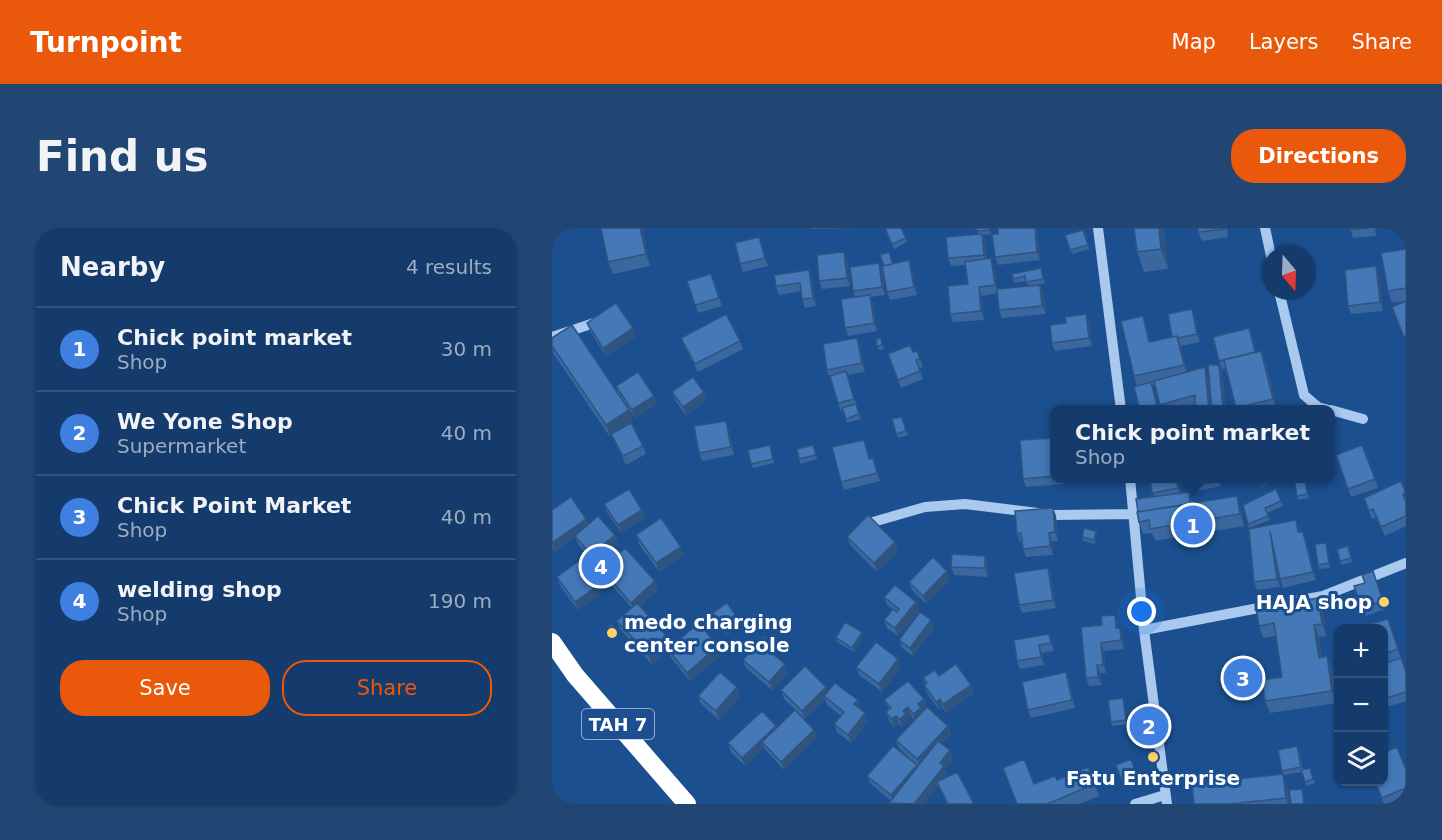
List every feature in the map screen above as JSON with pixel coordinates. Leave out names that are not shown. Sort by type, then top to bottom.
[{"type":"highway","name":"TAH 7","points":[[552,642],[575,675],[687,804]]},
{"type":"street","points":[[1098,228],[1120,405]]},
{"type":"street","points":[[1264,228],[1269,246]]},
{"type":"street","points":[[1281,300],[1304,395],[1317,405]]},
{"type":"street","points":[[552,337],[597,322]]},
{"type":"street","points":[[1335,411],[1364,419]]},
{"type":"street","points":[[1131,483],[1144,630],[1166,799],[1135,804]]},
{"type":"street","points":[[873,522],[925,507],[965,504],[1054,515],[1135,514]]},
{"type":"street","points":[[1144,630],[1323,596],[1406,563]]},
{"type":"building","points":[[601,228],[640,228],[646,254],[608,262]]},
{"type":"building","points":[[885,228],[901,228],[906,238],[892,244]]},
{"type":"building","points":[[976,228],[989,228],[990,230],[977,231]]},
{"type":"building","points":[[998,228],[1035,228],[1037,252],[995,257],[992,234],[998,234]]},
{"type":"building","points":[[1134,228],[1159,228],[1161,249],[1137,252]]},
{"type":"building","points":[[1198,228],[1225,228],[1225,229],[1198,232]]},
{"type":"building","points":[[1083,230],[1088,245],[1070,250],[1065,235]]},
{"type":"building","points":[[982,234],[984,255],[948,258],[946,237]]},
{"type":"building","points":[[759,237],[765,258],[740,264],[735,243]]},
{"type":"building","points":[[1406,249],[1406,288],[1388,291],[1381,253]]},
{"type":"building","points":[[844,252],[847,278],[819,281],[817,255]]},
{"type":"building","points":[[889,252],[893,264],[884,266],[880,255]]},
{"type":"building","points":[[991,258],[995,285],[979,287],[981,311],[950,314],[948,286],[968,284],[965,262]]},
{"type":"building","points":[[909,260],[914,287],[887,292],[882,266]]},
{"type":"building","points":[[879,263],[882,287],[853,291],[850,267]]},
{"type":"building","points":[[1376,266],[1380,302],[1348,306],[1345,270]]},
{"type":"building","points":[[1041,268],[1043,279],[1026,282],[1025,276],[1013,279],[1012,274]]},
{"type":"building","points":[[809,270],[813,298],[802,299],[800,283],[776,286],[774,275]]},
{"type":"building","points":[[711,274],[719,298],[695,305],[687,281]]},
{"type":"building","points":[[1040,285],[1042,306],[999,310],[997,289]]},
{"type":"building","points":[[870,295],[874,323],[845,328],[841,299]]},
{"type":"building","points":[[1406,301],[1406,336],[1404,337],[1392,307]]},
{"type":"building","points":[[616,303],[633,328],[603,348],[587,323]]},
{"type":"building","points":[[1192,309],[1197,334],[1172,337],[1168,314]]},
{"type":"building","points":[[726,314],[740,341],[695,364],[681,338]]},
{"type":"building","points":[[1086,314],[1089,338],[1052,343],[1050,325],[1066,323],[1065,317]]},
{"type":"building","points":[[1143,316],[1149,342],[1177,336],[1184,365],[1134,376],[1121,321]]},
{"type":"building","points":[[572,325],[629,410],[606,425],[552,346],[552,338]]},
{"type":"building","points":[[1249,328],[1255,352],[1219,361],[1213,337]]},
{"type":"building","points":[[857,338],[862,363],[827,370],[823,344]]},
{"type":"building","points":[[881,338],[882,345],[877,346],[876,339]]},
{"type":"building","points":[[910,345],[913,352],[917,351],[920,359],[916,360],[920,371],[898,380],[888,354]]},
{"type":"building","points":[[1261,351],[1273,399],[1248,405],[1235,405],[1224,360]]},
{"type":"building","points":[[1208,365],[1219,365],[1223,405],[1212,405]]},
{"type":"building","points":[[1205,367],[1209,405],[1195,405],[1195,395],[1160,405],[1154,381]]},
{"type":"building","points":[[846,371],[854,399],[838,403],[830,376]]},
{"type":"building","points":[[638,372],[654,396],[632,410],[616,386]]},
{"type":"building","points":[[693,377],[704,392],[683,407],[672,392]]},
{"type":"building","points":[[1151,382],[1157,405],[1139,405],[1134,387]]},
{"type":"building","points":[[856,404],[859,414],[846,419],[842,408]]},
{"type":"building","points":[[902,417],[906,431],[896,434],[892,419]]},
{"type":"building","points":[[726,421],[731,447],[699,453],[694,426]]},
{"type":"building","points":[[631,423],[643,446],[623,456],[611,434]]},
{"type":"building","points":[[1050,438],[1050,476],[1023,479],[1020,440]]},
{"type":"building","points":[[864,440],[869,459],[873,458],[877,473],[841,482],[832,447]]},
{"type":"building","points":[[770,445],[773,459],[751,464],[748,450]]},
{"type":"building","points":[[813,445],[816,455],[799,459],[797,449]]},
{"type":"building","points":[[1362,445],[1375,479],[1348,489],[1336,455]]},
{"type":"building","points":[[1401,481],[1405,491],[1403,495],[1406,502],[1406,516],[1381,527],[1373,509],[1369,511],[1364,498]]},
{"type":"building","points":[[1151,483],[1177,483],[1178,488],[1152,493]]},
{"type":"building","points":[[1295,483],[1306,483],[1307,494],[1297,496]]},
{"type":"building","points":[[629,489],[642,510],[618,525],[604,504]]},
{"type":"building","points":[[1276,489],[1281,501],[1265,508],[1268,516],[1248,524],[1243,505]]},
{"type":"building","points":[[1189,492],[1190,504],[1138,512],[1136,499]]},
{"type":"building","points":[[1237,496],[1240,514],[1150,529],[1149,520],[1139,522],[1137,512]]},
{"type":"building","points":[[571,497],[586,519],[552,543],[552,510]]},
{"type":"building","points":[[1053,508],[1055,532],[1049,533],[1050,546],[1023,549],[1021,533],[1017,534],[1015,511]]},
{"type":"building","points":[[868,515],[895,542],[874,563],[847,537]]},
{"type":"building","points":[[598,516],[615,535],[591,555],[575,536]]},
{"type":"building","points":[[661,518],[681,547],[656,563],[636,535]]},
{"type":"building","points":[[1296,520],[1298,532],[1303,532],[1313,572],[1280,579],[1270,531],[1277,579],[1254,582],[1249,529]]},
{"type":"building","points":[[1084,528],[1096,531],[1094,540],[1082,537]]},
{"type":"building","points":[[1326,543],[1329,563],[1318,565],[1315,544]]},
{"type":"building","points":[[1348,546],[1351,558],[1340,561],[1337,549]]},
{"type":"building","points":[[625,548],[655,581],[631,603],[602,570]]},
{"type":"building","points":[[952,554],[985,556],[985,568],[951,567]]},
{"type":"building","points":[[933,557],[947,571],[923,596],[909,582]]},
{"type":"building","points":[[580,560],[599,585],[575,602],[557,577]]},
{"type":"building","points":[[1048,568],[1053,600],[1019,605],[1014,573]]},
{"type":"building","points":[[1373,571],[1383,601],[1362,608],[1354,586],[1365,583],[1362,575]]},
{"type":"building","points":[[895,585],[916,602],[895,628],[884,620],[893,609],[897,612],[899,609],[884,597]]},
{"type":"building","points":[[1318,598],[1322,624],[1314,625],[1319,658],[1327,656],[1332,691],[1265,701],[1262,680],[1282,677],[1274,623],[1259,626],[1256,607]]},
{"type":"building","points":[[637,603],[669,639],[649,656],[617,621]]},
{"type":"building","points":[[727,603],[740,621],[725,631],[713,613]]},
{"type":"building","points":[[920,612],[931,620],[910,648],[899,640]]},
{"type":"building","points":[[1115,615],[1116,628],[1120,628],[1121,640],[1101,643],[1103,665],[1097,665],[1098,677],[1086,678],[1081,627],[1102,625],[1101,616]]},
{"type":"building","points":[[1388,619],[1398,649],[1388,652],[1388,624],[1370,624]]},
{"type":"building","points":[[845,622],[862,632],[852,648],[836,638]]},
{"type":"building","points":[[699,623],[718,646],[687,673],[668,649]]},
{"type":"building","points":[[611,624],[616,628],[611,634],[605,630]]},
{"type":"building","points":[[1049,634],[1051,643],[1039,645],[1041,657],[1017,661],[1014,640]]},
{"type":"building","points":[[763,636],[774,646],[769,651],[785,664],[769,682],[743,660]]},
{"type":"building","points":[[876,642],[898,659],[879,684],[856,667]]},
{"type":"building","points":[[1401,658],[1406,672],[1406,692],[1388,697],[1388,678],[1388,662]]},
{"type":"building","points":[[956,664],[971,685],[943,704],[940,699],[936,702],[924,685],[927,683],[923,678],[935,670],[939,676]]},
{"type":"building","points":[[805,666],[826,687],[802,711],[781,690]]},
{"type":"building","points":[[720,672],[737,687],[716,711],[698,696]]},
{"type":"building","points":[[1066,672],[1072,700],[1028,710],[1022,682]]},
{"type":"building","points":[[908,681],[924,699],[918,704],[921,708],[913,714],[908,707],[903,711],[906,714],[899,719],[896,716],[891,719],[886,712],[891,708],[884,700]]},
{"type":"building","points":[[835,683],[858,700],[854,704],[865,713],[848,735],[834,724],[844,712],[824,696]]},
{"type":"building","points":[[1123,698],[1126,720],[1111,722],[1108,700]]},
{"type":"building","points":[[927,707],[948,726],[917,759],[896,740]]},
{"type":"building","points":[[795,710],[814,730],[781,762],[762,742]]},
{"type":"building","points":[[762,711],[776,726],[742,758],[728,743]]},
{"type":"building","points":[[938,741],[950,750],[940,763],[944,766],[914,804],[889,803]]},
{"type":"building","points":[[893,746],[917,765],[891,795],[867,776]]},
{"type":"building","points":[[1297,746],[1301,767],[1282,771],[1278,750]]},
{"type":"building","points":[[1397,747],[1406,770],[1406,788],[1382,798],[1377,786],[1388,786],[1388,751]]},
{"type":"building","points":[[1024,759],[1034,784],[1055,776],[1057,780],[1088,767],[1095,784],[1047,804],[1017,804],[1003,768]]},
{"type":"building","points":[[1131,759],[1137,777],[1122,782],[1116,765]]},
{"type":"building","points":[[1310,768],[1313,779],[1305,782],[1301,770]]},
{"type":"building","points":[[957,772],[974,804],[948,804],[937,782]]},
{"type":"building","points":[[1283,774],[1286,798],[1229,804],[1194,804],[1192,784]]},
{"type":"building","points":[[1302,789],[1304,804],[1291,804],[1289,790]]},
{"type":"place","name":"Chick point market","points":[[1193,525]]},
{"type":"place","name":"welding shop","points":[[601,566]]},
{"type":"place","name":"HAJA shop","points":[[1384,602]]},
{"type":"place","name":"medo charging center console","points":[[612,633]]},
{"type":"place","name":"Chick Point Market","points":[[1243,678]]},
{"type":"place","name":"We Yone Shop","points":[[1149,726]]},
{"type":"place","name":"Fatu Enterprise","points":[[1153,757]]}]
